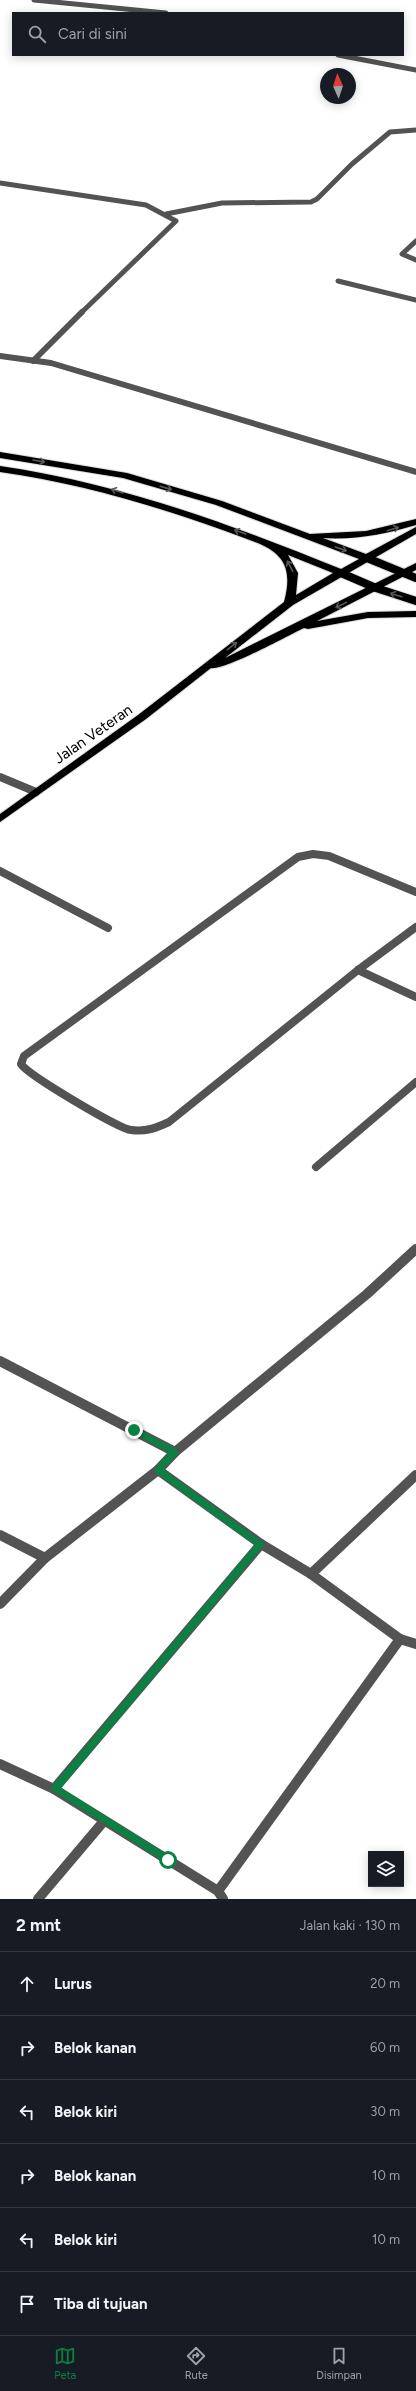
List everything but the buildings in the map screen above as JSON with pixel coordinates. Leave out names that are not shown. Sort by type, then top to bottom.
[{"type":"highway","points":[[0,456],[124,475],[219,503],[367,558]]},
{"type":"highway","points":[[0,469],[109,488],[262,540],[341,573]]},
{"type":"highway","points":[[299,534],[352,537],[390,530],[416,522]]},
{"type":"highway","name":"Jalan Veteran","points":[[0,819],[142,717],[289,603],[416,530]]},
{"type":"highway","points":[[262,540],[285,556],[294,570],[294,584],[289,603]]},
{"type":"highway","name":"Jalan Veteran","points":[[202,671],[247,652],[404,574],[416,566]]},
{"type":"highway","points":[[293,629],[368,615],[416,614]]},
{"type":"main road","points":[[367,558],[416,578]]},
{"type":"main road","points":[[341,573],[376,588],[416,601]]},
{"type":"street","points":[[34,0],[156,12]]},
{"type":"street","points":[[343,56],[416,70]]},
{"type":"street","points":[[166,214],[222,203],[311,202],[317,199],[352,164],[390,132],[416,130]]},
{"type":"street","points":[[0,182],[146,205],[166,214],[176,221],[144,250],[33,361]]},
{"type":"street","points":[[416,241],[402,254],[416,260]]},
{"type":"street","points":[[338,281],[416,300]]},
{"type":"street","points":[[0,356],[51,363],[416,472]]},
{"type":"street","points":[[0,778],[36,792]]},
{"type":"street","points":[[416,892],[329,856],[313,854],[298,857],[24,1056],[22,1064],[25,1070],[40,1081],[129,1130],[152,1130],[169,1122],[358,970],[416,927]]},
{"type":"street","points":[[0,871],[108,928]]},
{"type":"street","points":[[358,970],[416,997]]},
{"type":"street","points":[[316,1167],[416,1082]]},
{"type":"street","points":[[0,1604],[45,1558],[158,1470],[175,1452],[367,1294],[416,1250]]},
{"type":"street","points":[[0,1361],[175,1452]]},
{"type":"street","points":[[158,1470],[260,1544],[311,1574],[400,1639],[416,1644]]},
{"type":"street","points":[[311,1574],[416,1475]]},
{"type":"street","points":[[0,1535],[45,1558]]},
{"type":"street","points":[[54,1789],[260,1544]]},
{"type":"street","points":[[0,1764],[54,1789],[221,1895],[400,1639]]},
{"type":"street","points":[[38,1899],[104,1821]]},
{"type":"route","points":[[134,1430],[175,1452],[158,1470],[191,1496],[260,1544],[54,1789],[168,1860]]}]
